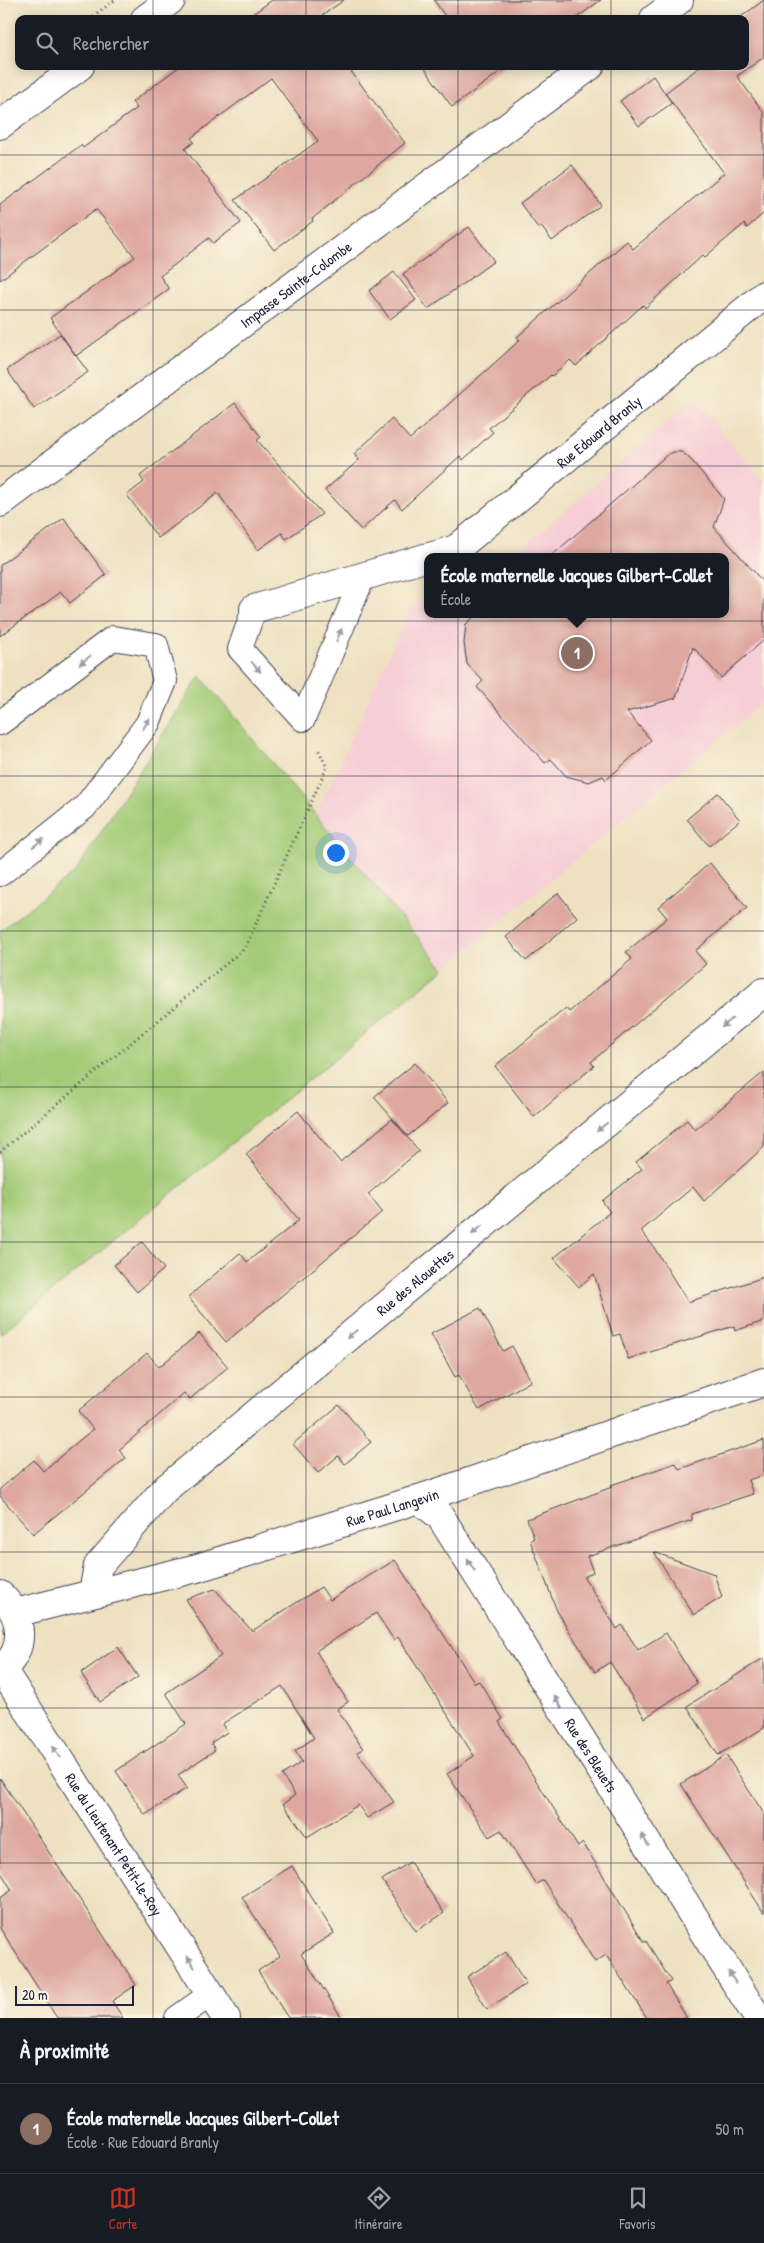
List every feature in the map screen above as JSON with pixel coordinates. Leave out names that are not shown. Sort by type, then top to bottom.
[{"type":"street","points":[[150,15],[171,0]]},
{"type":"street","points":[[659,15],[680,0]]},
{"type":"street","points":[[0,124],[74,70]]},
{"type":"street","name":"Impasse Sainte-Colombe","points":[[0,503],[585,70]]},
{"type":"street","name":"Rue Edouard Branly","points":[[442,553],[456,549],[764,295]]},
{"type":"street","name":"Rue Edouard Branly","points":[[254,609],[424,558]]},
{"type":"street","name":"Rue des Alouettes","points":[[93,1593],[98,1566],[164,1490],[764,992]]},
{"type":"street","name":"Rue Paul Langevin","points":[[8,1604],[93,1593],[197,1568],[419,1499],[764,1382]]},
{"type":"street","name":"Rue des Bleuets","points":[[419,1499],[440,1516],[758,2018]]},
{"type":"street","points":[[1,1670],[13,1658],[20,1628],[8,1604]]},
{"type":"street","name":"Rue du Lieutenant Petit-le-Roy","points":[[1,1670],[226,2018]]},
{"type":"lane","points":[[254,609],[240,649],[303,719],[363,576]]},
{"type":"lane","points":[[0,723],[113,638],[156,646],[165,681],[148,723],[85,807],[0,874]]},
{"type":"lane","points":[[177,2018],[211,1994]]},
{"type":"path","points":[[94,15],[115,0]]},
{"type":"path","points":[[0,1152],[245,948],[327,768],[303,719]]},
{"type":"shaded area","points":[[694,398],[764,482],[764,701],[444,969],[316,815],[411,606],[424,601],[424,618],[729,618],[729,553],[517,553]]},
{"type":"green space","points":[[200,676],[444,969],[0,1334],[0,931],[76,871]]},
{"type":"building","points":[[272,0],[344,0],[323,15],[251,15]]},
{"type":"building","points":[[434,0],[601,0],[580,15],[444,15]]},
{"type":"building","points":[[764,0],[764,57],[749,68],[749,15],[743,15]]},
{"type":"building","points":[[175,70],[350,70],[405,143],[312,219],[313,221],[274,250],[235,200],[318,141],[271,78],[191,138],[194,142],[185,149],[241,223],[213,243],[209,238],[160,276],[169,289],[76,356],[50,318],[135,257],[96,209],[0,280],[0,205],[81,145],[83,148],[137,108],[132,102]]},
{"type":"building","points":[[426,70],[503,70],[452,107]]},
{"type":"building","points":[[696,70],[746,70],[737,76],[764,113],[764,213],[747,228],[744,224],[705,257],[703,255],[645,308],[643,305],[576,366],[570,360],[551,375],[489,428],[493,432],[463,460],[460,456],[402,509],[395,500],[361,530],[325,490],[359,460],[354,454],[392,419],[410,439],[520,340],[517,337],[627,241],[633,249],[724,173],[665,93]]},
{"type":"building","points":[[653,76],[672,103],[639,126],[620,101]]},
{"type":"building","points":[[572,165],[601,205],[552,241],[541,226],[538,228],[520,203]]},
{"type":"building","points":[[469,227],[494,261],[428,309],[403,274]]},
{"type":"building","points":[[394,272],[416,300],[390,319],[369,291]]},
{"type":"building","points":[[60,334],[88,372],[34,409],[7,370]]},
{"type":"building","points":[[235,403],[261,437],[257,440],[322,514],[286,539],[282,533],[258,550],[218,493],[158,538],[127,495],[144,482],[140,476]]},
{"type":"building","points":[[682,452],[724,499],[714,527],[764,583],[764,640],[721,678],[693,647],[676,698],[627,712],[651,740],[606,780],[603,776],[589,782],[566,776],[551,759],[545,763],[477,687],[483,681],[467,664],[464,643],[466,624],[473,618],[729,618],[729,553],[555,553],[668,454]]},
{"type":"building","points":[[64,518],[106,575],[70,603],[61,592],[0,636],[0,565]]},
{"type":"building","points":[[718,793],[740,820],[709,846],[687,819]]},
{"type":"building","points":[[710,863],[747,908],[695,951],[706,964],[591,1062],[594,1066],[534,1117],[495,1066],[566,1008],[569,1012],[632,959],[626,952],[667,918],[658,907]]},
{"type":"building","points":[[558,893],[577,917],[526,961],[506,937]]},
{"type":"building","points":[[415,1063],[448,1103],[408,1136],[374,1097]]},
{"type":"building","points":[[764,1072],[764,1147],[704,1201],[693,1187],[641,1231],[653,1246],[688,1302],[764,1277],[764,1321],[735,1331],[734,1326],[628,1359],[620,1334],[613,1336],[594,1274],[579,1287],[554,1258],[610,1212],[602,1201],[642,1169],[636,1162],[687,1120],[695,1130]]},
{"type":"building","points":[[298,1111],[340,1162],[392,1119],[419,1151],[368,1194],[382,1212],[226,1342],[188,1297],[240,1253],[247,1262],[299,1220],[246,1154]]},
{"type":"building","points":[[142,1242],[164,1269],[137,1292],[114,1265]]},
{"type":"building","points":[[480,1308],[503,1351],[512,1346],[531,1381],[479,1410],[459,1375],[455,1377],[431,1334]]},
{"type":"building","points":[[199,1333],[228,1367],[190,1399],[184,1393],[119,1450],[126,1458],[33,1534],[0,1496],[0,1489],[34,1460],[43,1471],[93,1429],[78,1411],[147,1353],[159,1367]]},
{"type":"building","points":[[339,1405],[371,1442],[345,1464],[338,1456],[318,1473],[293,1444]]},
{"type":"building","points":[[764,1440],[764,1475],[748,1480],[753,1494],[692,1514],[692,1520],[587,1556],[593,1572],[584,1577],[617,1629],[622,1625],[638,1650],[666,1633],[697,1683],[645,1718],[610,1662],[595,1672],[557,1611],[530,1540],[534,1538],[527,1519],[612,1487],[611,1485],[676,1463],[679,1469]]},
{"type":"building","points":[[654,1552],[714,1574],[722,1597],[694,1615]]},
{"type":"building","points":[[395,1560],[475,1683],[479,1681],[503,1719],[499,1722],[578,1847],[583,1843],[644,1942],[646,1941],[671,1981],[666,1984],[687,2018],[647,2018],[606,1955],[595,1962],[543,1880],[536,1884],[501,1830],[489,1837],[447,1774],[474,1756],[398,1637],[394,1640],[376,1613],[316,1651],[348,1702],[337,1709],[363,1749],[357,1752],[394,1802],[367,1818],[358,1805],[307,1837],[283,1804],[295,1795],[282,1775],[302,1762],[295,1751],[314,1738],[282,1686],[222,1724],[227,1732],[211,1743],[215,1750],[178,1775],[187,1788],[145,1815],[116,1771],[186,1724],[166,1693],[221,1656],[186,1599],[215,1589],[252,1631],[321,1587],[330,1600]]},
{"type":"building","points":[[118,1647],[138,1677],[100,1702],[81,1673]]},
{"type":"building","points":[[764,1658],[764,1728],[718,1755],[687,1706]]},
{"type":"building","points":[[726,1755],[764,1814],[764,1913],[681,1784]]},
{"type":"building","points":[[0,1778],[136,1985],[112,2001],[123,2018],[57,2018],[0,1928],[0,1898],[12,1890],[0,1871]]},
{"type":"building","points":[[410,1862],[444,1913],[416,1931],[382,1880]]},
{"type":"building","points":[[292,1866],[334,1933],[301,1954],[342,2018],[288,2018],[258,1971],[280,1956],[242,1897]]},
{"type":"building","points":[[506,1952],[526,1984],[487,2009],[467,1977]]},
{"type":"place","name":"École maternelle Jacques Gilbert-Collet","points":[[577,653]]}]
